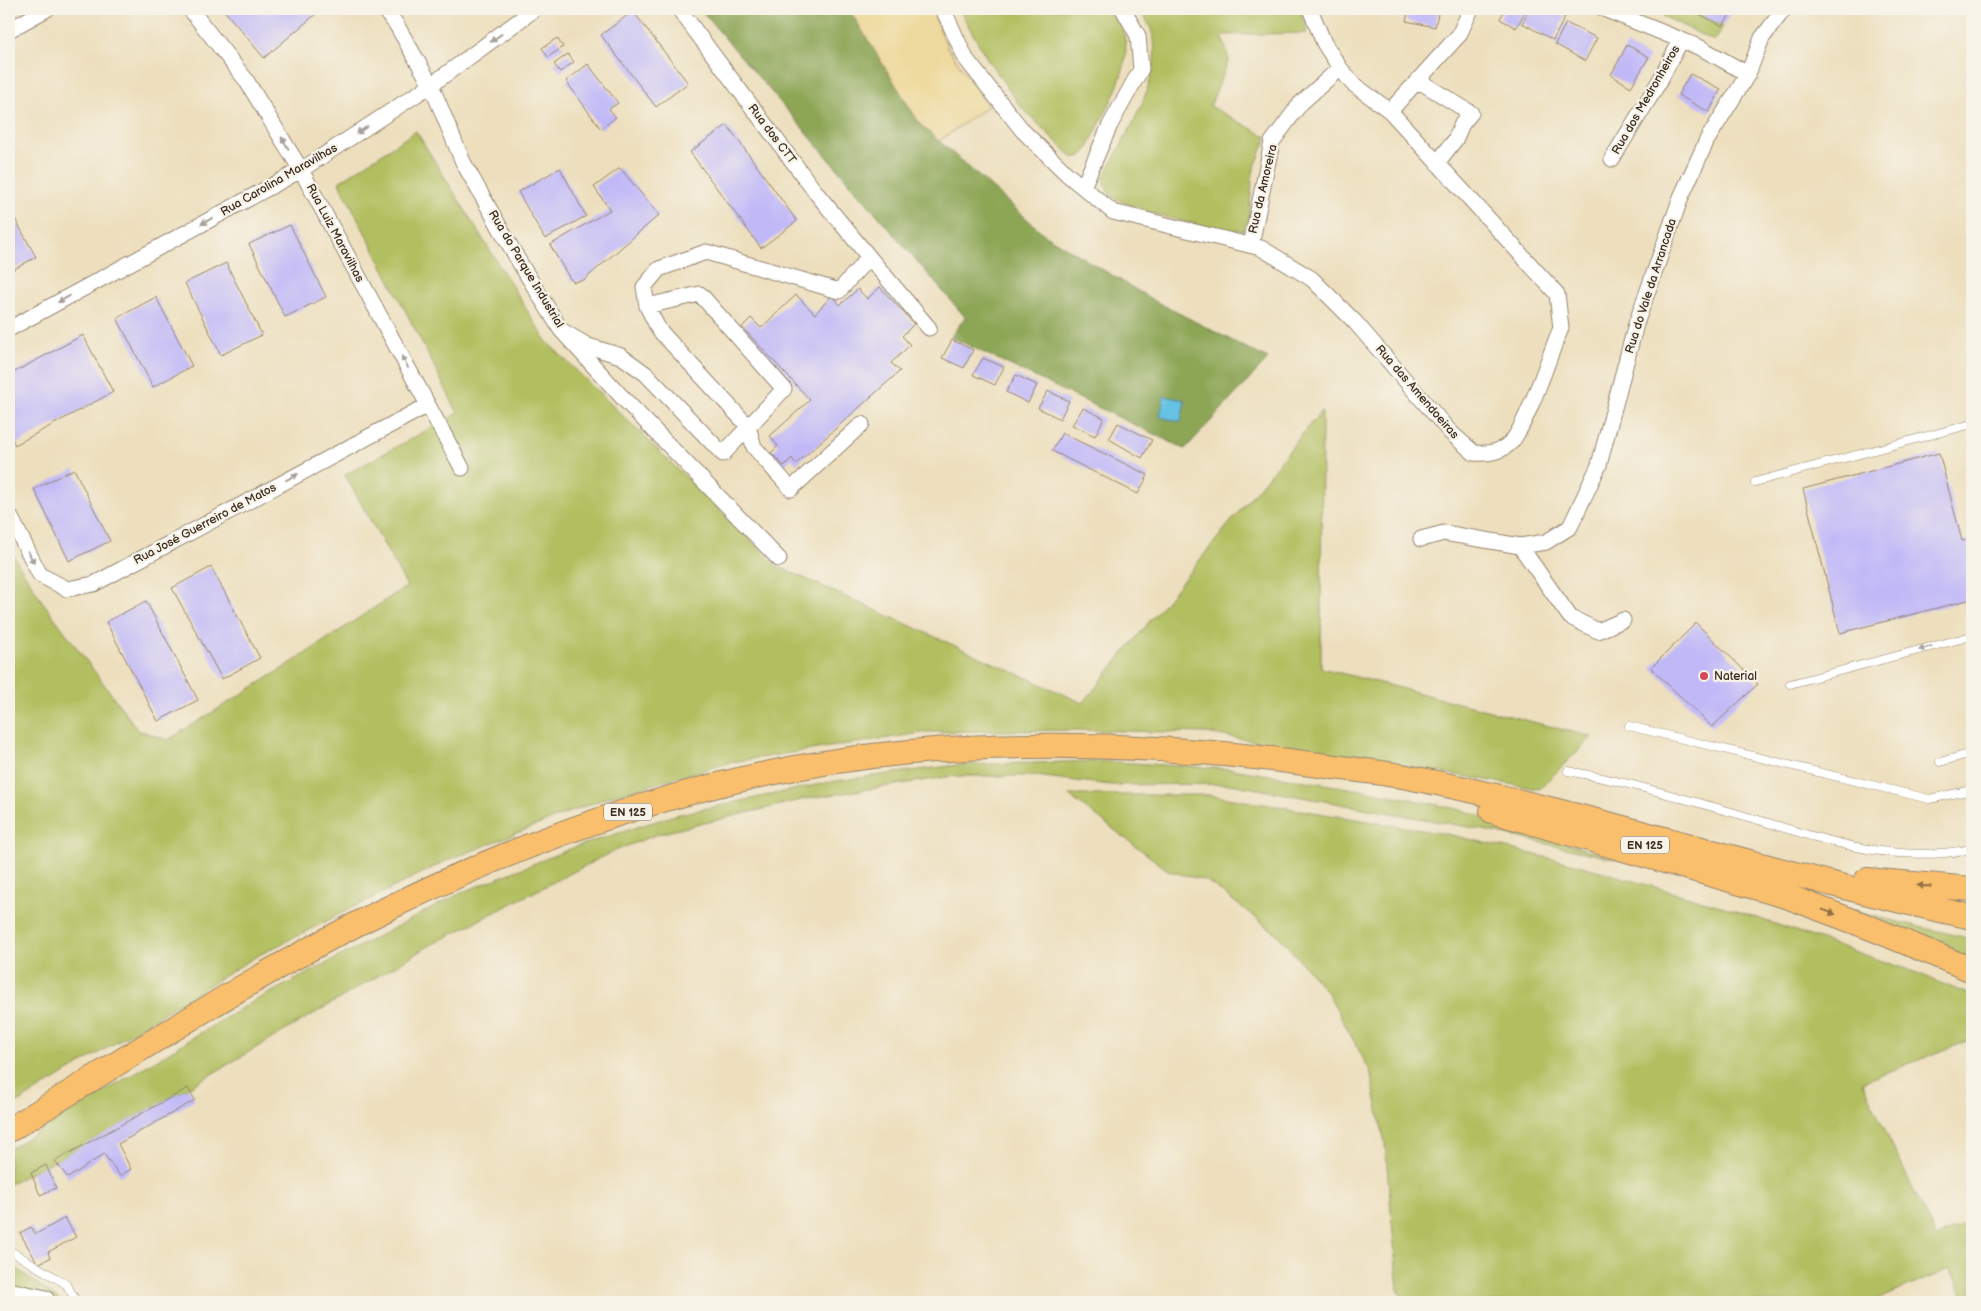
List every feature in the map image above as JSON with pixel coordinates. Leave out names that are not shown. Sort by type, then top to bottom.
[{"type":"main road","name":"EN 125","points":[[9,1130],[300,955],[390,907],[474,868],[569,831],[653,803],[731,782],[821,764],[907,752],[1009,746],[1129,746],[1231,753],[1318,765],[1534,806],[1907,903],[1972,917]]},
{"type":"main road","name":"EN 125","points":[[1399,779],[1770,879],[1972,927]]},
{"type":"main road","points":[[1399,779],[1618,816],[1799,864],[1876,882],[1972,889]]},
{"type":"main road","points":[[1399,779],[1789,897],[1871,928],[1972,970]]},
{"type":"street","points":[[9,30],[47,9]]},
{"type":"street","name":"Rua Luiz Maravilhas","points":[[190,9],[246,80],[301,170],[462,468]]},
{"type":"street","name":"Rua do Parque Industrial","points":[[384,9],[396,24],[431,85],[463,162],[521,266],[561,330],[621,396],[779,559]]},
{"type":"street","name":"Rua Carolina Maravilhas","points":[[9,329],[301,170],[431,85],[535,9]]},
{"type":"street","name":"Rua dos CTT","points":[[679,9],[817,194],[929,328]]},
{"type":"street","name":"Rua das Amendoeiras","points":[[943,9],[966,59],[1023,131],[1113,212],[1261,248],[1312,279],[1355,322],[1450,432],[1474,454],[1491,454],[1510,444],[1520,428],[1561,328],[1557,294],[1390,111],[1353,84],[1324,44],[1310,9]]},
{"type":"street","points":[[1083,187],[1110,125],[1141,69],[1138,36],[1123,9]]},
{"type":"street","points":[[1390,111],[1459,35],[1471,9]]},
{"type":"street","points":[[1604,9],[1701,48],[1748,74]]},
{"type":"street","name":"Rua do Vale da Arrancada","points":[[1421,538],[1444,533],[1520,546],[1546,542],[1570,527],[1599,465],[1636,324],[1681,197],[1707,140],[1748,74],[1762,38],[1784,9]]},
{"type":"street","name":"Rua dos Medronheiros","points":[[1612,159],[1659,82],[1681,40]]},
{"type":"street","name":"Rua da Amoreira","points":[[1251,245],[1272,142],[1300,104],[1340,68]]},
{"type":"street","points":[[1419,81],[1471,113],[1462,124],[1455,140],[1437,163]]},
{"type":"street","points":[[862,424],[791,489],[754,447],[748,426],[659,330],[647,306],[644,287],[658,269],[706,252],[839,291],[868,257]]},
{"type":"street","points":[[561,330],[588,346],[621,356],[646,374],[722,454],[784,389],[700,294],[647,306]]},
{"type":"street","name":"Rua José Guerreiro de Matos","points":[[9,514],[40,575],[67,589],[94,584],[428,405]]},
{"type":"street","points":[[1520,546],[1570,617],[1598,631],[1623,620]]},
{"type":"street","points":[[9,1290],[46,1298],[48,1302]]},
{"type":"lane","points":[[1755,482],[1972,424]]},
{"type":"lane","points":[[1790,684],[1972,636]]},
{"type":"lane","points":[[1629,726],[1929,799],[1972,790]]},
{"type":"lane","points":[[1940,762],[1972,754]]},
{"type":"lane","points":[[1568,771],[1622,781],[1853,848],[1928,854],[1972,849]]},
{"type":"lane","points":[[9,1250],[66,1284],[77,1302]]},
{"type":"green space","points":[[700,9],[849,9],[920,124],[1045,235],[1153,300],[1268,359],[1185,449],[951,337],[965,317]]},
{"type":"green space","points":[[959,9],[1109,9],[1120,25],[1124,35],[1126,49],[1124,63],[1114,93],[1087,150],[1081,156],[1073,158],[1020,106],[986,57]]},
{"type":"green space","points":[[1139,9],[1300,9],[1307,33],[1222,35],[1229,60],[1210,106],[1267,137],[1253,172],[1249,216],[1244,230],[1197,225],[1158,215],[1125,203],[1114,197],[1106,188],[1103,178],[1131,127],[1148,88],[1153,68],[1155,49],[1152,32]]},
{"type":"green space","points":[[1665,9],[1689,9],[1723,26],[1714,41],[1663,16]]},
{"type":"green space","points":[[416,131],[546,341],[777,566],[1083,703],[1322,410],[1321,668],[1592,737],[1539,789],[1206,733],[1080,730],[928,732],[732,762],[608,797],[444,862],[255,957],[9,1108],[9,549],[42,601],[138,730],[168,740],[282,669],[407,586],[345,475],[458,413],[339,182]]},
{"type":"green space","points":[[1099,761],[1232,769],[1379,793],[1458,809],[1620,860],[1479,829],[1230,784],[1111,785],[1035,776],[953,776],[805,799],[658,834],[614,851],[427,947],[188,1088],[75,1151],[9,1184],[9,1149],[247,1005],[463,892],[575,847],[675,815],[835,781],[957,765]]},
{"type":"green space","points":[[1068,795],[1208,795],[1447,834],[1579,865],[1731,909],[1915,972],[1972,996],[1972,1046],[1967,1041],[1862,1082],[1936,1237],[1972,1220],[1972,1300],[1966,1302],[1950,1269],[1872,1302],[1404,1302],[1398,1289],[1385,1144],[1370,1071],[1328,993],[1276,933],[1207,881],[1169,871]]},
{"type":"green space","points":[[1844,909],[1972,939],[1972,960]]},
{"type":"green space","points":[[9,1264],[16,1268],[62,1302],[9,1302]]},
{"type":"sand","points":[[849,9],[931,9],[948,48],[988,106],[939,141],[920,124]]},
{"type":"water","points":[[1164,396],[1185,400],[1181,422],[1160,417]]},
{"type":"building","points":[[223,9],[312,9],[316,14],[264,58]]},
{"type":"building","points":[[1409,9],[1439,9],[1435,27],[1406,21]]},
{"type":"building","points":[[1505,9],[1527,9],[1516,28],[1500,19]]},
{"type":"building","points":[[1530,9],[1547,9],[1565,17],[1553,40],[1522,23]]},
{"type":"building","points":[[1689,9],[1733,9],[1723,26]]},
{"type":"building","points":[[633,11],[688,83],[656,107],[601,35]]},
{"type":"building","points":[[1566,23],[1597,38],[1585,61],[1555,44]]},
{"type":"building","points":[[557,38],[563,47],[548,57],[542,48]]},
{"type":"building","points":[[1627,45],[1649,57],[1631,87],[1611,75]]},
{"type":"building","points":[[568,54],[574,62],[560,72],[554,64]]},
{"type":"building","points":[[588,64],[618,103],[609,109],[616,117],[601,129],[566,81]]},
{"type":"building","points":[[1690,74],[1721,89],[1709,112],[1678,95]]},
{"type":"building","points":[[727,125],[797,221],[761,248],[690,152]]},
{"type":"building","points":[[560,168],[586,216],[545,239],[518,192]]},
{"type":"building","points":[[620,168],[659,215],[584,280],[574,282],[570,279],[550,245],[610,210],[594,187]]},
{"type":"building","points":[[9,208],[36,257],[9,272]]},
{"type":"building","points":[[290,225],[326,297],[285,317],[249,244]]},
{"type":"building","points":[[226,263],[262,335],[221,355],[185,283]]},
{"type":"building","points":[[880,287],[914,324],[902,336],[910,345],[891,363],[900,371],[796,464],[792,458],[784,466],[771,453],[778,446],[770,436],[810,400],[742,327],[751,318],[761,328],[796,295],[815,314],[832,295],[840,305],[858,289],[867,299]]},
{"type":"building","points":[[156,297],[192,366],[153,387],[117,318]]},
{"type":"building","points":[[83,335],[113,392],[15,445],[9,433],[9,375]]},
{"type":"building","points":[[952,340],[973,350],[964,368],[942,358]]},
{"type":"building","points":[[983,358],[1004,367],[995,385],[973,375]]},
{"type":"building","points":[[1016,375],[1037,385],[1028,403],[1006,392]]},
{"type":"building","points":[[1048,391],[1069,401],[1060,419],[1038,408]]},
{"type":"building","points":[[1083,408],[1104,418],[1095,436],[1072,425]]},
{"type":"building","points":[[1118,423],[1152,440],[1142,458],[1109,439]]},
{"type":"building","points":[[1062,433],[1148,475],[1138,494],[1052,451]]},
{"type":"building","points":[[1939,453],[1962,541],[1972,539],[1972,599],[1840,633],[1803,489]]},
{"type":"building","points":[[74,469],[110,541],[69,561],[34,489]]},
{"type":"building","points":[[211,567],[260,658],[222,679],[172,588]]},
{"type":"building","points":[[146,601],[198,700],[158,721],[106,622]]},
{"type":"building","name":"Naterial","points":[[1696,623],[1758,684],[1712,727],[1651,668]]},
{"type":"building","points":[[188,1088],[195,1100],[118,1144],[131,1169],[120,1176],[104,1154],[68,1178],[55,1161]]},
{"type":"building","points":[[46,1165],[56,1188],[40,1195],[31,1173]]},
{"type":"building","points":[[65,1218],[76,1237],[48,1252],[50,1258],[38,1264],[20,1233],[31,1227],[36,1234]]},
{"type":"place","name":"Naterial","points":[[1704,676]]}]
